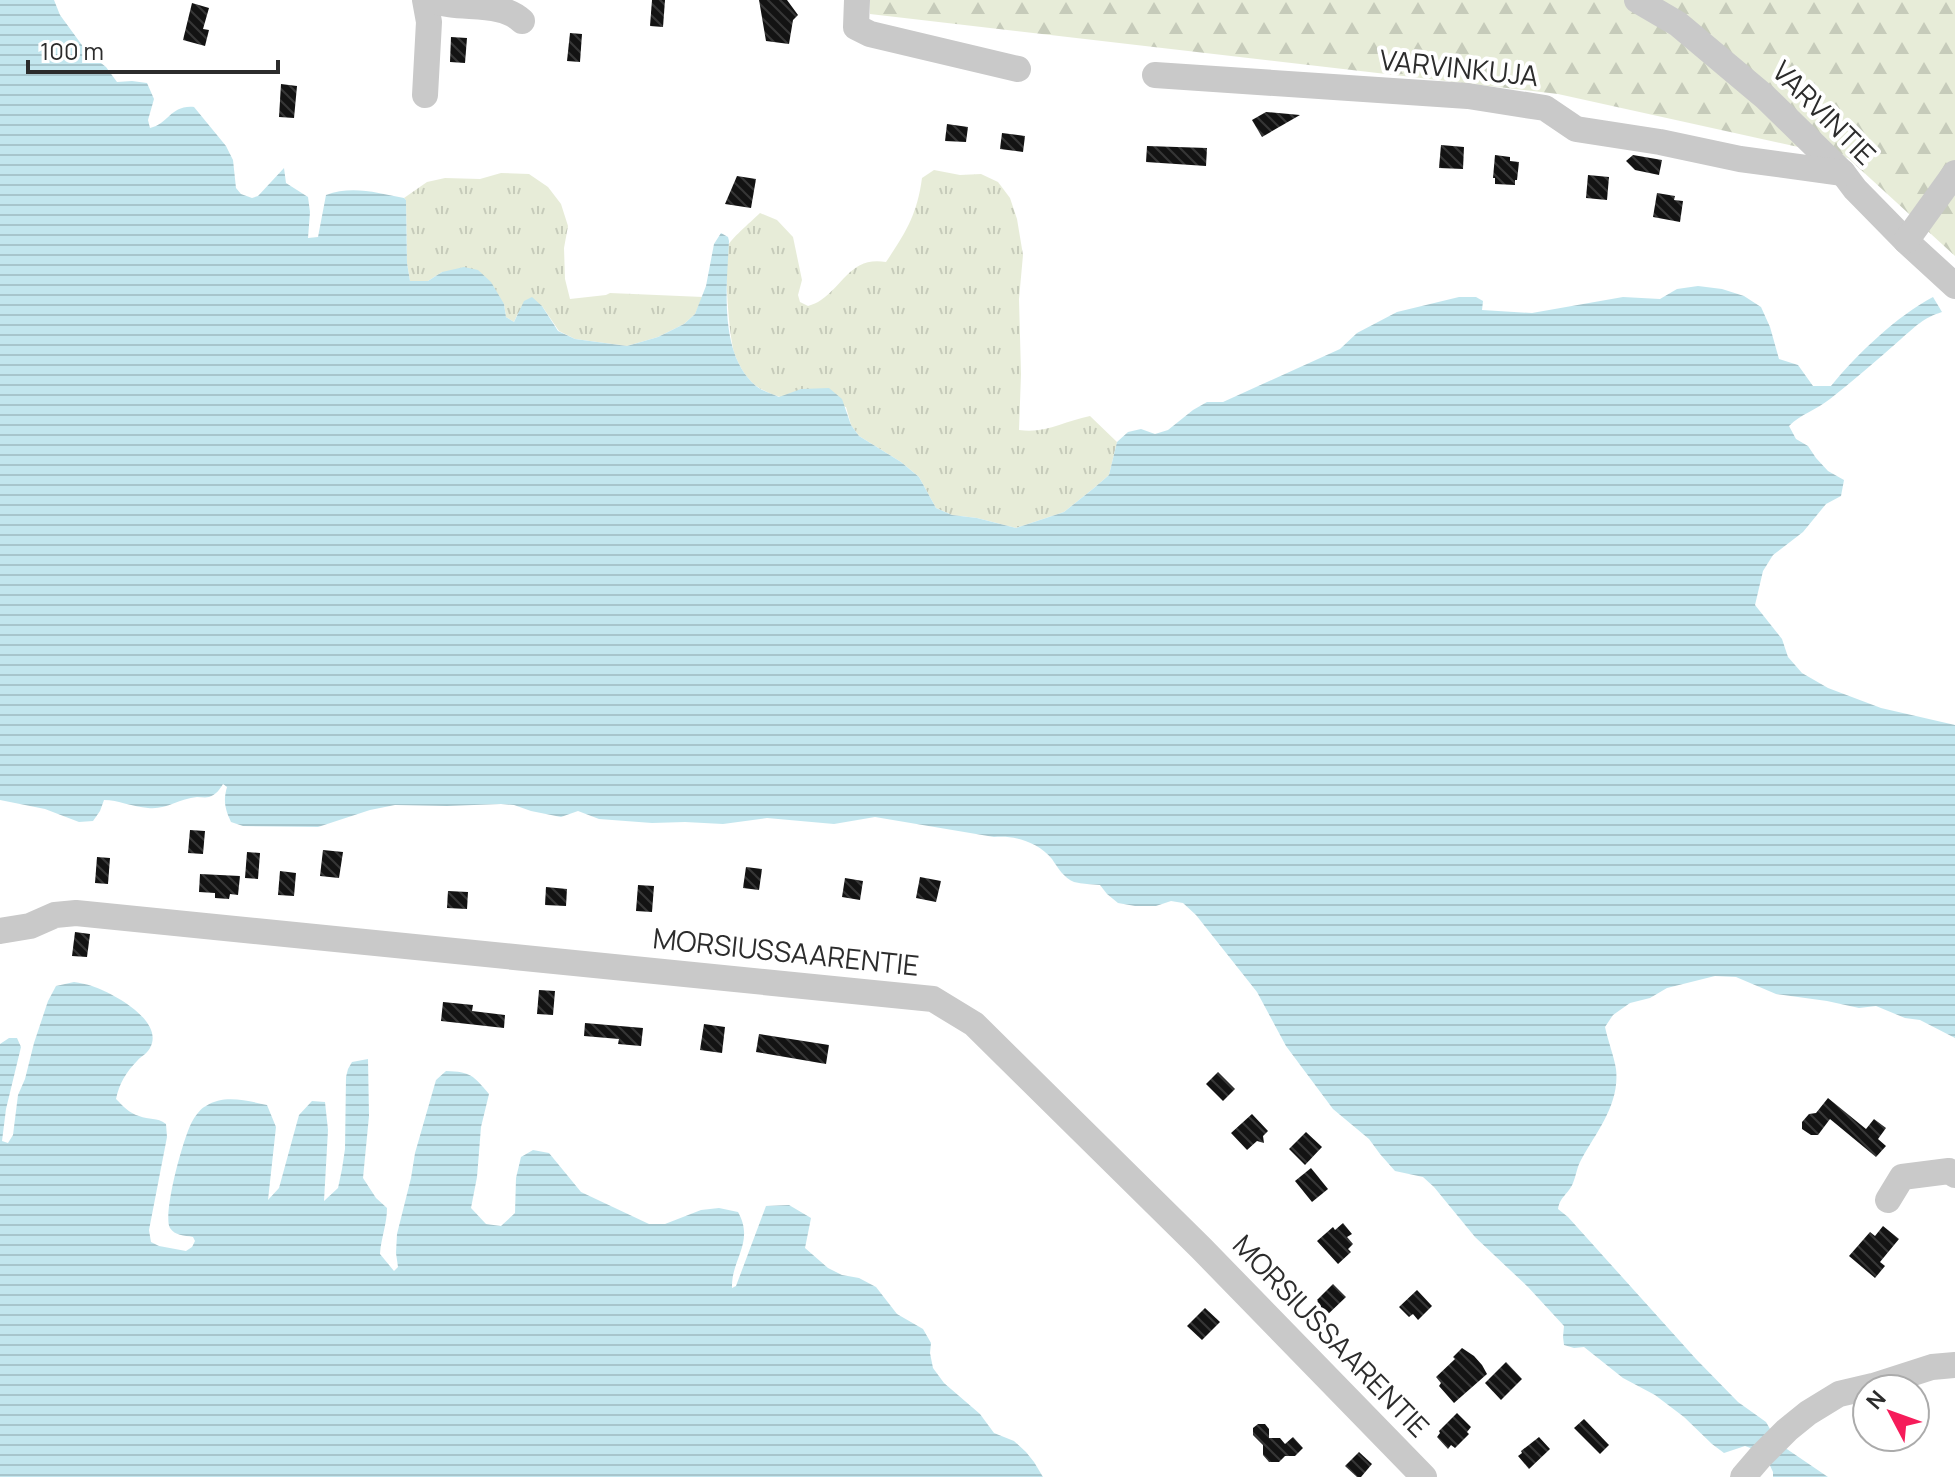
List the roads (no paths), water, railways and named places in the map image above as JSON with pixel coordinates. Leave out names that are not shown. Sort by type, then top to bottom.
[{"type":"street","points":[[425,0],[429,22],[425,95]]},
{"type":"street","points":[[432,0],[447,5],[496,8],[515,14],[522,21]]},
{"type":"street","points":[[857,0],[856,27],[870,34],[1018,69]]},
{"type":"street","name":"VARVINTIE","points":[[1637,0],[1678,24],[1765,97],[1843,173],[1906,241],[1955,286]]},
{"type":"street","name":"VARVINKUJA","points":[[1155,75],[1468,96],[1545,108],[1576,129],[1740,159],[1843,173]]},
{"type":"street","points":[[1906,241],[1955,173]]},
{"type":"street","name":"MORSIUSSAARENTIE","points":[[0,931],[30,926],[55,915],[76,913],[933,999],[974,1024],[1201,1248],[1424,1477]]},
{"type":"street","points":[[1888,1200],[1902,1177],[1949,1171],[1955,1175]]},
{"type":"street","points":[[1743,1477],[1770,1447],[1808,1413],[1839,1394],[1932,1367],[1955,1365]]},
{"type":"water","points":[[0,0],[54,0],[60,15],[87,52],[106,67],[117,82],[147,83],[154,99],[148,120],[150,128],[180,109],[194,107],[226,146],[233,160],[236,188],[241,194],[252,198],[258,196],[284,168],[286,183],[308,197],[308,238],[318,237],[326,195],[355,190],[404,198],[410,281],[428,281],[442,272],[464,267],[478,270],[491,282],[504,304],[506,317],[514,322],[524,301],[532,297],[542,306],[558,331],[575,339],[627,346],[658,337],[684,324],[695,314],[706,286],[714,244],[721,233],[729,241],[727,298],[730,338],[735,356],[756,386],[779,397],[801,389],[829,388],[842,399],[851,425],[859,436],[919,477],[936,508],[952,515],[1016,528],[1064,512],[1094,488],[1109,475],[1117,442],[1128,432],[1141,429],[1155,434],[1168,430],[1207,402],[1223,402],[1340,349],[1357,333],[1397,312],[1459,297],[1476,297],[1483,301],[1482,310],[1532,313],[1623,297],[1660,299],[1677,289],[1698,286],[1722,289],[1744,296],[1761,307],[1779,359],[1798,365],[1813,386],[1831,386],[1878,337],[1933,297],[1942,312],[1920,323],[1830,399],[1789,426],[1796,439],[1808,446],[1828,471],[1844,480],[1841,496],[1826,504],[1803,532],[1773,555],[1763,571],[1755,605],[1782,639],[1788,657],[1802,673],[1828,688],[1881,708],[1955,725],[1955,1038],[1920,1020],[1905,1018],[1876,1006],[1859,1008],[1776,994],[1736,977],[1715,976],[1667,988],[1650,998],[1630,1003],[1613,1015],[1605,1027],[1616,1069],[1611,1106],[1558,1209],[1696,1359],[1738,1402],[1766,1422],[1778,1443],[1828,1477],[1773,1477],[1764,1453],[1745,1446],[1724,1453],[1655,1395],[1623,1378],[1584,1347],[1564,1345],[1564,1326],[1475,1237],[1434,1187],[1423,1177],[1395,1171],[1369,1139],[1333,1109],[1286,1046],[1257,992],[1196,915],[1183,903],[1171,901],[1156,906],[1118,903],[1100,885],[1070,880],[1046,853],[1026,841],[875,817],[834,824],[767,818],[723,824],[652,823],[599,819],[578,811],[561,817],[501,804],[395,805],[318,827],[243,826],[231,822],[225,805],[227,787],[223,784],[211,796],[154,808],[104,800],[93,821],[79,822],[45,809],[0,800]]},
{"type":"water","points":[[74,982],[101,990],[124,1002],[144,1018],[153,1038],[147,1052],[126,1074],[116,1099],[135,1115],[166,1124],[167,1137],[149,1230],[151,1242],[186,1251],[195,1241],[193,1237],[177,1234],[170,1228],[171,1192],[193,1120],[204,1107],[220,1100],[267,1105],[276,1127],[268,1200],[279,1188],[299,1115],[312,1101],[325,1102],[328,1130],[324,1201],[338,1188],[342,1169],[348,1069],[352,1062],[368,1059],[369,1116],[363,1178],[387,1208],[380,1254],[394,1271],[398,1267],[397,1234],[415,1153],[436,1080],[446,1071],[461,1072],[475,1079],[489,1094],[481,1127],[471,1208],[486,1224],[501,1226],[515,1213],[516,1178],[521,1157],[533,1150],[549,1153],[581,1192],[649,1224],[665,1224],[701,1210],[719,1208],[738,1212],[744,1232],[732,1288],[736,1286],[766,1206],[789,1205],[811,1218],[805,1248],[828,1268],[876,1287],[897,1314],[923,1329],[931,1343],[933,1368],[944,1383],[980,1414],[994,1433],[1014,1441],[1026,1452],[1043,1477],[0,1477],[0,1044],[9,1038],[17,1038],[21,1047],[6,1109],[2,1141],[8,1143],[13,1135],[18,1095],[48,1001],[56,986]]}]
